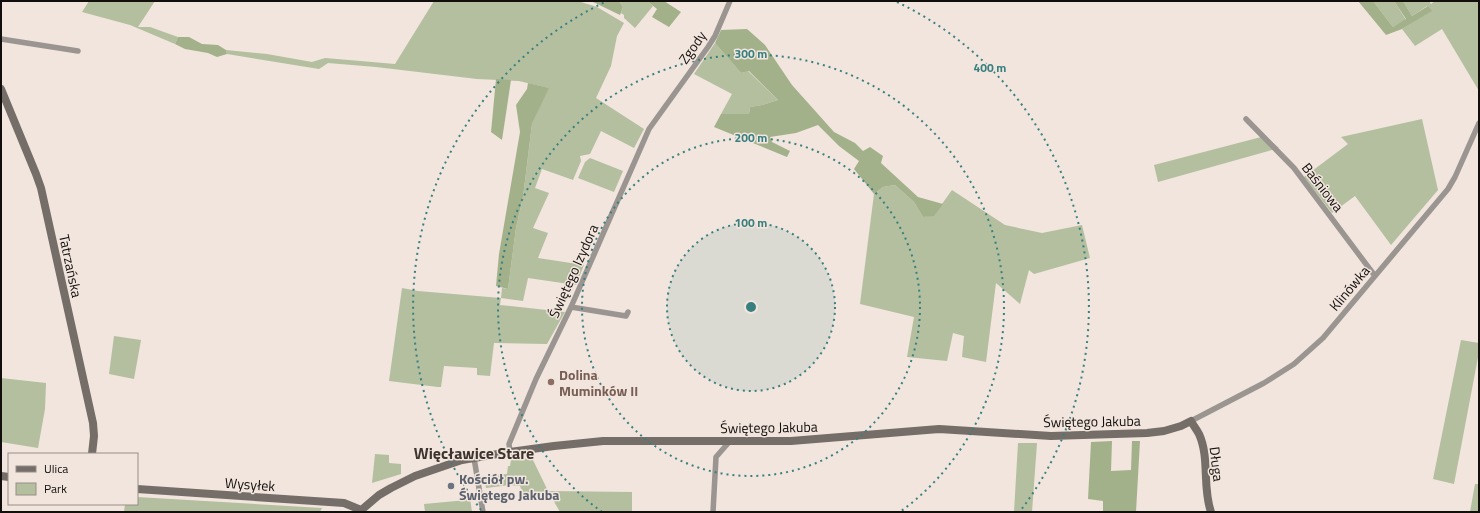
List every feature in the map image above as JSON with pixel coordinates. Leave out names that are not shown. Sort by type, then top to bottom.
[{"type":"street","name":"Zgody","points":[[667,103],[715,36],[730,1]]},
{"type":"street","points":[[1,39],[78,51]]},
{"type":"street","name":"Tatrzańska","points":[[1,88],[41,188],[93,424],[94,436],[92,453]]},
{"type":"street","name":"Świętego Izydora","points":[[510,452],[509,444],[536,379],[571,306],[649,129],[667,103]]},
{"type":"street","name":"Baśniowa","points":[[1246,119],[1294,168],[1375,276]]},
{"type":"street","name":"Klinówka","points":[[1191,421],[1264,383],[1294,364],[1323,338],[1448,189],[1455,177],[1479,123]]},
{"type":"street","points":[[571,306],[626,316],[628,312]]},
{"type":"street","name":"Świętego Jakuba","points":[[360,511],[378,495],[416,476],[462,460],[510,452],[603,441],[806,440],[939,429],[1051,436],[1147,433],[1164,431],[1181,426],[1191,421]]},
{"type":"street","name":"Długa","points":[[1191,421],[1199,435],[1204,452],[1206,482],[1211,512]]},
{"type":"street","points":[[714,512],[716,457],[730,441]]},
{"type":"street","points":[[474,458],[483,512]]},
{"type":"street","name":"Wysyłek","points":[[138,489],[344,503],[360,511]]},
{"type":"green space","points":[[89,1],[155,1],[138,27],[150,27],[178,37],[175,44],[130,25],[82,12]]},
{"type":"green space","points":[[434,1],[578,1],[597,7],[624,23],[617,36],[611,66],[596,98],[644,129],[634,148],[601,131],[590,154],[580,156],[581,161],[573,180],[542,169],[535,188],[549,193],[533,228],[548,233],[538,258],[584,265],[576,285],[528,278],[523,301],[501,298],[502,288],[508,289],[516,228],[523,197],[532,124],[548,88],[519,81],[477,79],[328,63],[319,69],[227,54],[226,50],[267,54],[312,62],[325,58],[395,64]]},
{"type":"green space","points":[[591,1],[619,1],[623,7],[620,15]]},
{"type":"green space","points":[[619,1],[647,1],[653,6],[635,28],[624,18],[624,15],[621,13],[623,7]]},
{"type":"green space","points":[[647,1],[664,1],[681,12],[669,27],[652,17],[657,9]]},
{"type":"green space","points":[[1358,1],[1373,1],[1393,27],[1406,19],[1394,1],[1403,1],[1412,16],[1428,6],[1432,11],[1402,29],[1386,35]]},
{"type":"green space","points":[[1373,1],[1394,1],[1406,20],[1393,27]]},
{"type":"green space","points":[[1403,1],[1429,1],[1431,4],[1435,1],[1479,1],[1479,91],[1442,29],[1415,46],[1402,29],[1431,11],[1427,6],[1412,16]]},
{"type":"green space","points":[[747,29],[765,45],[792,85],[834,132],[855,143],[863,151],[870,147],[883,156],[881,163],[918,197],[943,204],[934,216],[923,217],[914,202],[895,185],[883,187],[874,194],[854,169],[859,161],[839,146],[818,125],[796,133],[770,137],[772,142],[790,151],[787,157],[714,127],[721,114],[749,114],[750,107],[778,100],[749,71],[741,73],[715,43],[721,30]]},
{"type":"green space","points":[[178,37],[189,37],[202,44],[218,45],[226,50],[227,54],[217,57],[208,53],[185,49],[175,44]]},
{"type":"green space","points":[[715,43],[741,73],[748,71],[778,100],[750,107],[749,114],[721,114],[732,94],[694,74]]},
{"type":"green space","points":[[496,79],[511,80],[502,140],[491,132]]},
{"type":"green space","points":[[528,83],[549,88],[532,124],[523,197],[516,228],[508,289],[496,286],[499,254],[520,132],[516,105],[527,89]]},
{"type":"green space","points":[[1422,119],[1438,190],[1391,245],[1355,196],[1332,213],[1304,177],[1348,144],[1341,137]]},
{"type":"green space","points":[[1265,136],[1279,148],[1158,182],[1154,165]]},
{"type":"green space","points":[[590,158],[623,171],[614,192],[578,178],[585,162]]},
{"type":"green space","points":[[895,185],[914,202],[923,217],[934,215],[952,190],[1005,225],[1042,233],[1082,225],[1090,258],[1034,274],[1029,270],[1020,304],[996,283],[986,362],[962,357],[964,336],[953,333],[947,361],[907,357],[914,317],[860,304],[874,194],[883,187]]},
{"type":"green space","points":[[402,288],[418,291],[501,298],[500,305],[565,312],[547,344],[494,343],[490,376],[477,375],[477,368],[444,366],[441,387],[389,381]]},
{"type":"green space","points":[[114,336],[141,340],[134,379],[109,374]]},
{"type":"green space","points":[[1461,340],[1479,343],[1479,352],[1454,484],[1433,479]]},
{"type":"green space","points":[[1,378],[46,383],[45,409],[38,448],[1,442]]},
{"type":"green space","points":[[1112,441],[1111,471],[1131,470],[1132,441],[1140,441],[1136,512],[1103,512],[1103,501],[1088,499],[1091,442]]},
{"type":"green space","points":[[1018,443],[1037,443],[1032,512],[1014,512]]},
{"type":"green space","points":[[375,454],[389,455],[389,463],[401,464],[401,474],[372,483]]},
{"type":"green space","points":[[532,458],[548,491],[525,498],[520,486],[510,485],[486,488],[484,476],[507,474],[508,466],[510,466],[511,460]]},
{"type":"green space","points":[[1475,484],[1479,484],[1479,512],[1470,512]]},
{"type":"green space","points":[[548,491],[632,492],[632,512],[560,512]]},
{"type":"green space","points":[[138,497],[322,508],[320,512],[124,512],[125,505],[138,505]]},
{"type":"green space","points":[[470,498],[472,512],[425,512],[424,504],[467,500]]},
{"type":"place","name":"Dolina Muminków II","points":[[551,382]]},
{"type":"place","name":"Kościół pw. Świętego Jakuba","points":[[451,486]]},
{"type":"district","name":"Więcławice Stare","points":[[474,453]]}]
